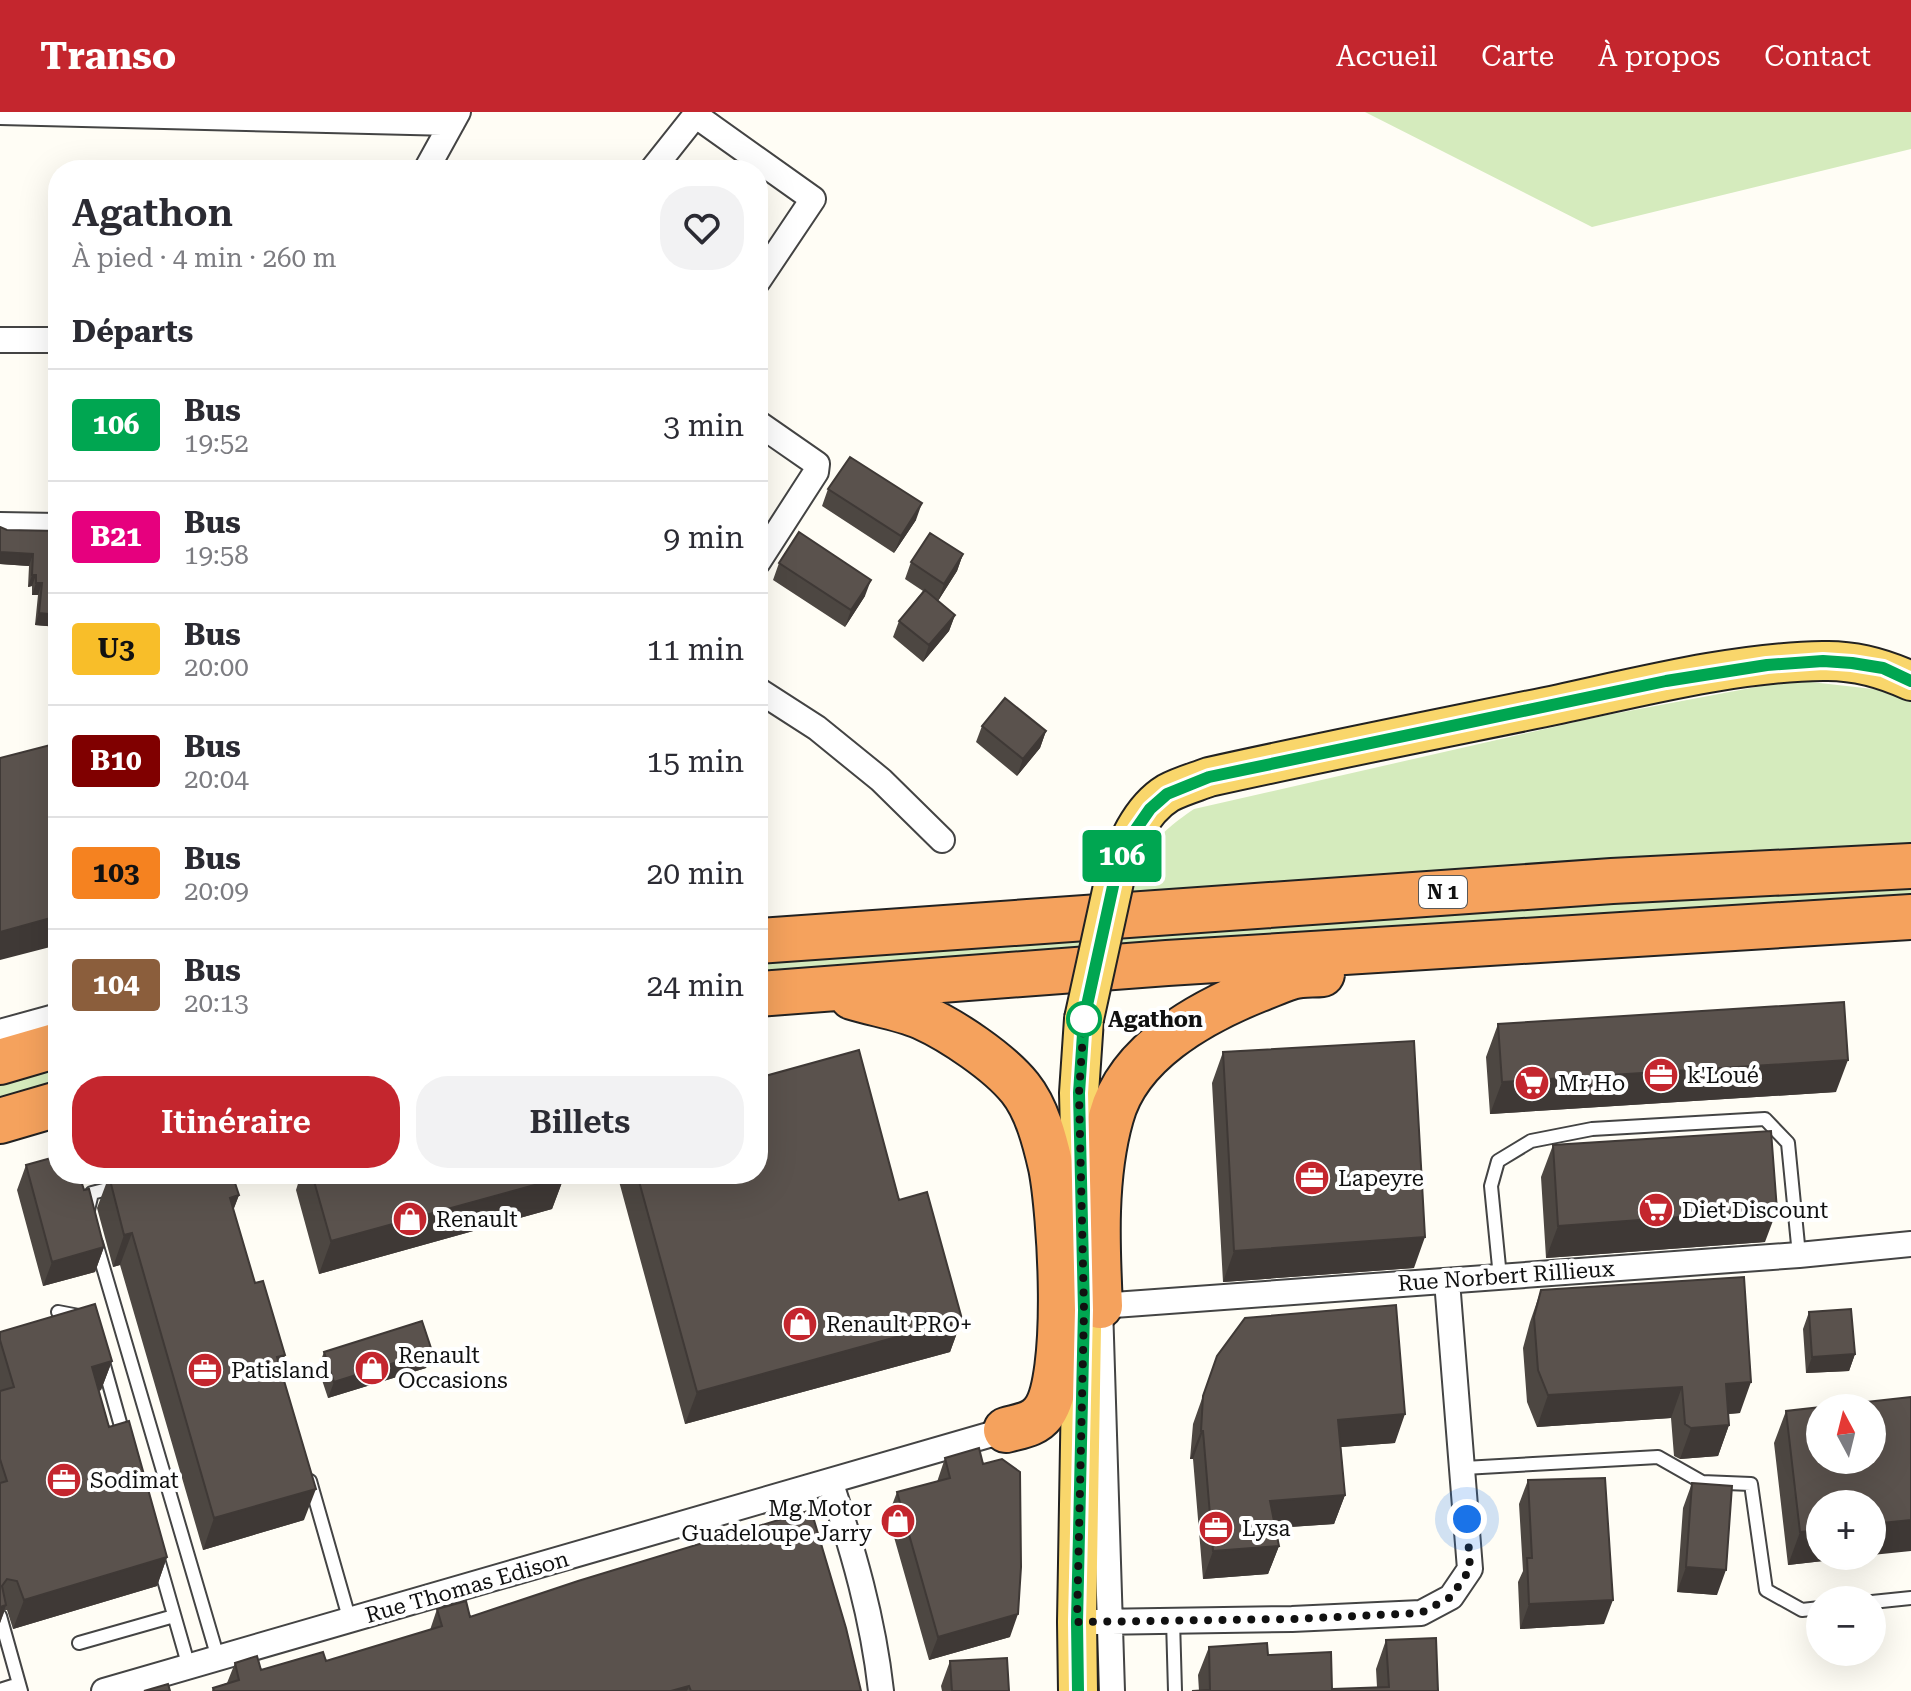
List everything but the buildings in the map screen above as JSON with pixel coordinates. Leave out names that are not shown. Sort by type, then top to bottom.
[{"type":"highway","name":"N 1","points":[[768,940],[1564,884],[1765,871],[1911,866]]},
{"type":"highway","points":[[768,993],[1183,962],[1911,917]]},
{"type":"highway","points":[[1100,1306],[1101,1172],[1111,1116],[1127,1081],[1168,1038],[1215,1007],[1292,977],[1499,960],[1669,931]]},
{"type":"highway","points":[[827,990],[921,1017],[953,1035],[986,1058],[1022,1090],[1041,1128],[1051,1168],[1057,1213],[1060,1312],[1055,1388],[1045,1412],[1033,1423],[1006,1430]]},
{"type":"highway","points":[[0,1062],[48,1048]]},
{"type":"highway","points":[[0,1121],[48,1107]]},
{"type":"main road","points":[[1078,1691],[1093,1622],[1079,1093],[1084,1019],[1115,877],[1134,832],[1150,809],[1167,794],[1209,777],[1666,681],[1767,665],[1823,661],[1883,668],[1911,681]]},
{"type":"street","points":[[0,112],[455,117],[431,160]]},
{"type":"street","points":[[660,160],[696,114],[759,160]]},
{"type":"street","points":[[768,166],[813,199],[768,266]]},
{"type":"street","points":[[0,340],[48,340]]},
{"type":"street","points":[[768,430],[817,464],[816,472],[768,546]]},
{"type":"street","points":[[0,525],[48,526]]},
{"type":"street","points":[[768,696],[817,728],[881,780],[942,840]]},
{"type":"street","points":[[0,1032],[48,1019]]},
{"type":"street","name":"Rue Norbert Rillieux","points":[[1100,1306],[1799,1255],[1911,1244]]},
{"type":"street","points":[[1093,1622],[1292,1619],[1421,1613],[1451,1597],[1470,1569],[1447,1281]]},
{"type":"street","points":[[1100,1306],[1093,1622],[1112,1691]]},
{"type":"street","name":"Rue Thomas Edison","points":[[104,1691],[1006,1430]]},
{"type":"street","points":[[830,1481],[859,1569],[877,1654],[881,1691]]},
{"type":"lane","points":[[1500,1277],[1491,1186],[1498,1161],[1531,1141],[1592,1129],[1765,1119],[1788,1143],[1799,1255]]},
{"type":"lane","points":[[89,1218],[88,1203],[92,1193],[125,1184]]},
{"type":"lane","points":[[93,1233],[218,1658]]},
{"type":"lane","points":[[58,1312],[77,1314],[92,1325]]},
{"type":"lane","points":[[101,1356],[127,1448]]},
{"type":"lane","points":[[1464,1468],[1658,1457],[1702,1482],[1751,1484],[1766,1590],[1806,1610]]},
{"type":"lane","points":[[306,1467],[350,1621]]},
{"type":"lane","points":[[153,1539],[189,1667]]},
{"type":"lane","points":[[1886,1601],[1911,1598]]},
{"type":"lane","points":[[0,1616],[20,1687],[0,1690]]},
{"type":"lane","points":[[79,1643],[174,1616]]},
{"type":"lane","points":[[1173,1620],[1175,1691]]},
{"type":"green space","points":[[1365,112],[1911,112],[1911,149],[1592,227]]},
{"type":"green space","points":[[1793,680],[1900,692],[1911,697],[1911,850],[1128,903],[1150,848],[1194,809],[1602,716]]},
{"type":"green space","points":[[1911,884],[1911,900],[768,978],[768,957],[1759,890]]},
{"type":"green space","points":[[48,1069],[48,1092],[0,1106],[0,1083]]},
{"type":"bus line","name":"106","points":[[1078,1691],[1084,1310],[1079,1093],[1082,1039],[1115,877],[1134,832],[1150,809],[1167,794],[1209,777],[1666,681],[1767,665],[1823,661],[1883,668],[1911,681]]},
{"type":"place","name":"Agathon","points":[[1084,1019]]},
{"type":"place","name":"k'Loué","points":[[1661,1075]]},
{"type":"place","name":"Mr Ho","points":[[1532,1083]]},
{"type":"place","name":"Lapeyre","points":[[1312,1178]]},
{"type":"place","name":"Diet Discount","points":[[1656,1210]]},
{"type":"place","name":"Renault","points":[[410,1219]]},
{"type":"place","name":"Renault PRO+","points":[[800,1324]]},
{"type":"place","name":"Renault Occasions","points":[[372,1368]]},
{"type":"place","name":"Patisland","points":[[205,1370]]},
{"type":"place","name":"Sodimat","points":[[64,1480]]},
{"type":"place","name":"Mg Motor Guadeloupe Jarry","points":[[898,1521]]},
{"type":"place","name":"Lysa","points":[[1216,1528]]},
{"type":"route","points":[[1084,1019],[1079,1093],[1084,1310],[1077,1622],[1292,1619],[1421,1613],[1451,1597],[1470,1569],[1467,1519]]}]
